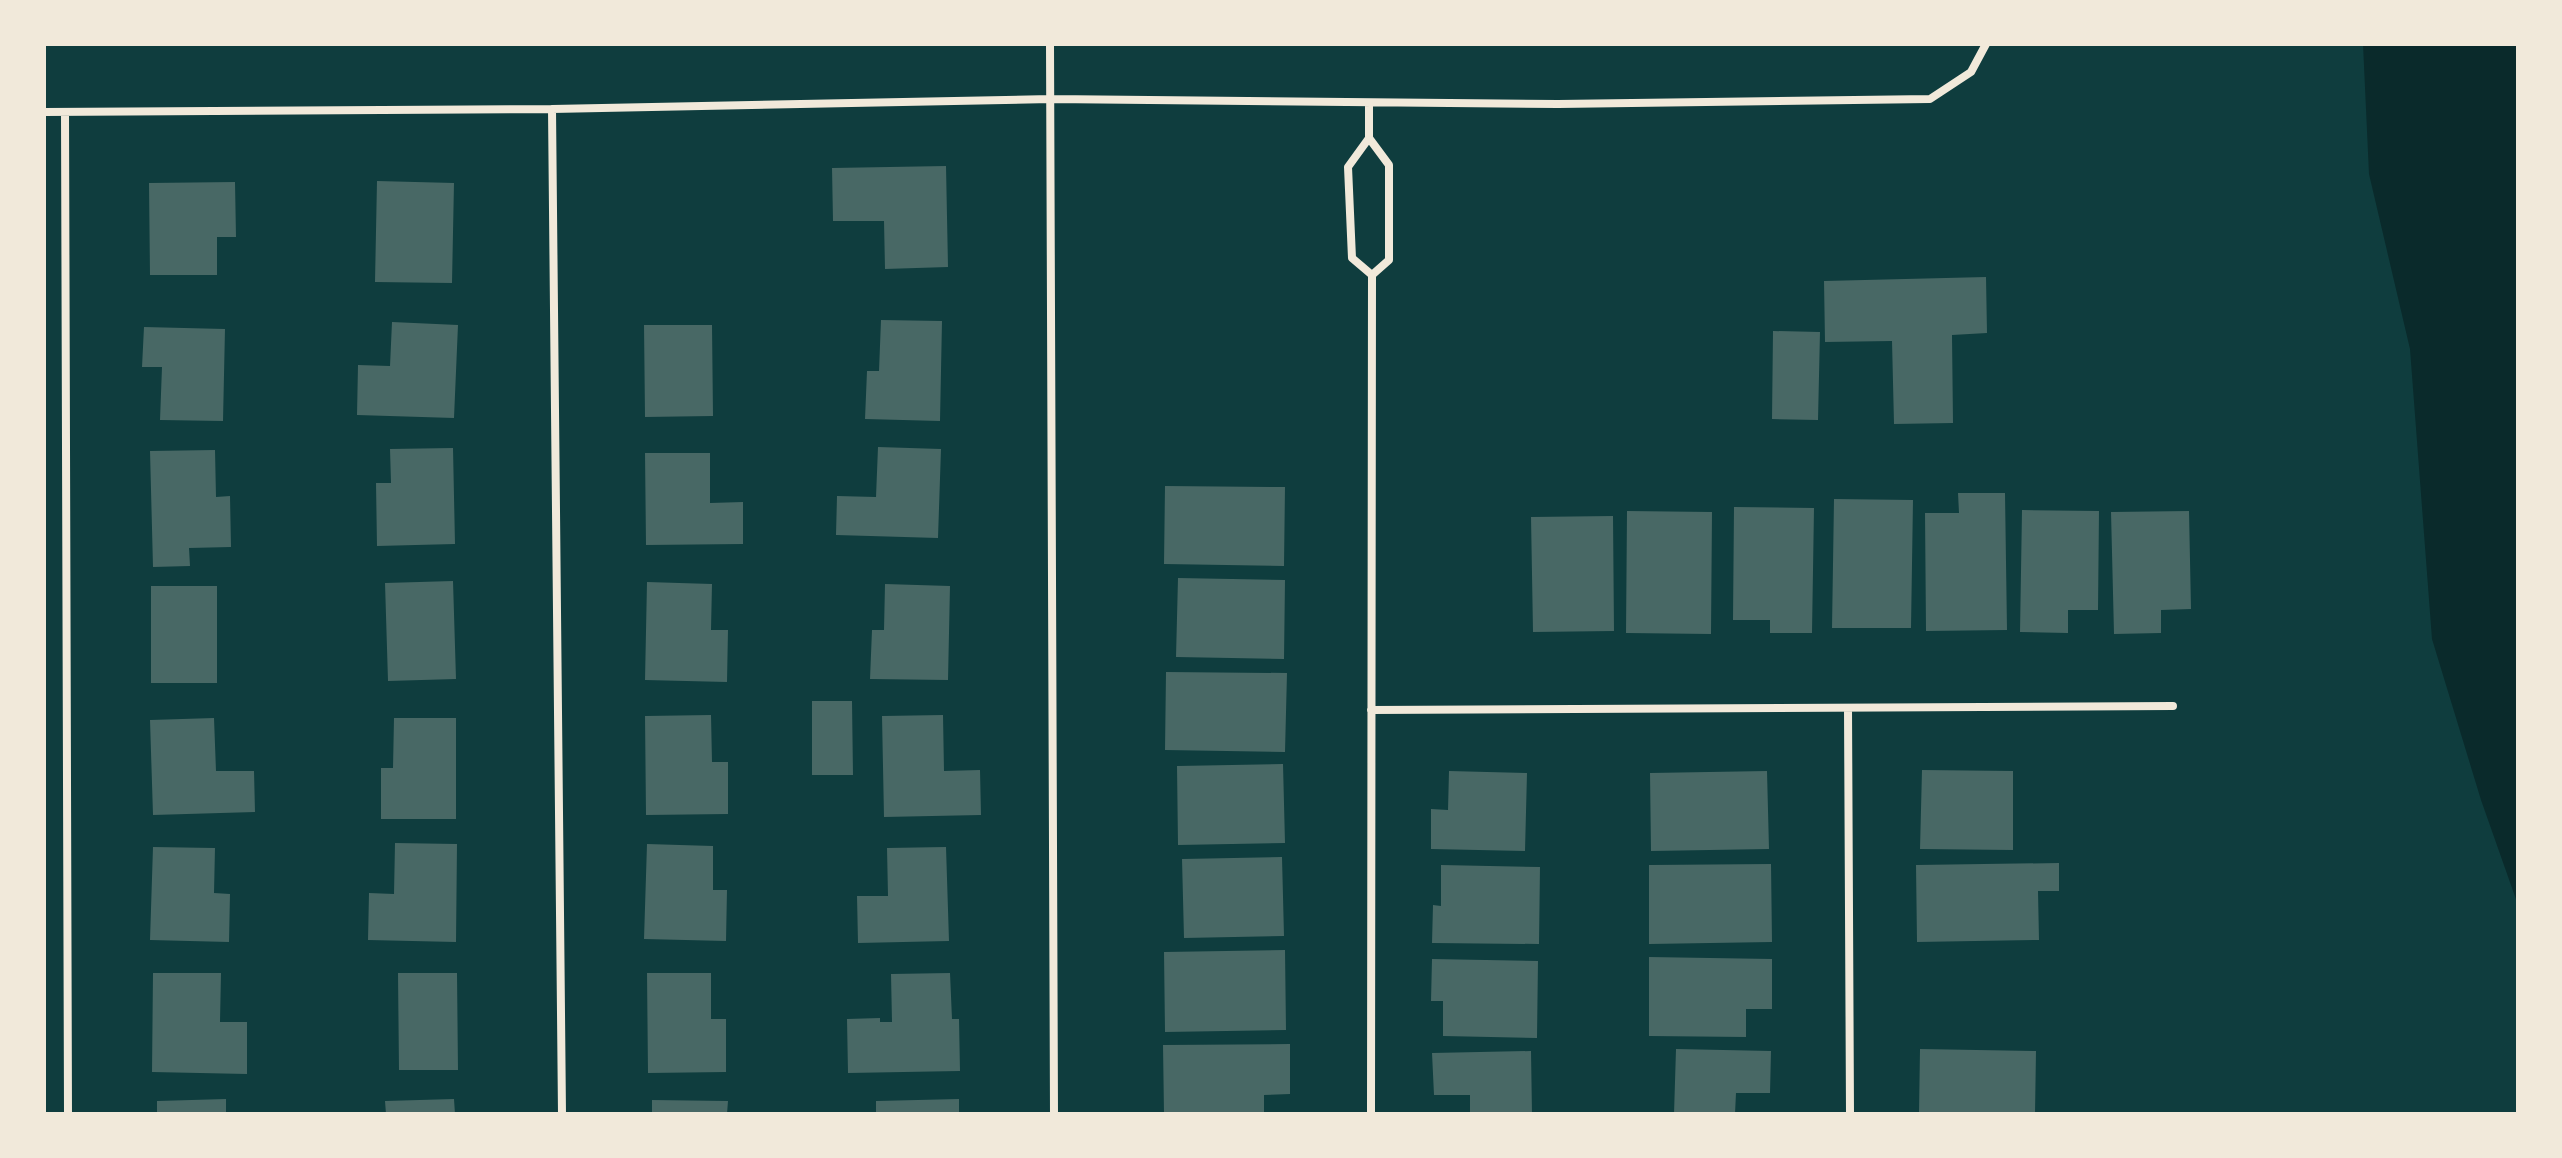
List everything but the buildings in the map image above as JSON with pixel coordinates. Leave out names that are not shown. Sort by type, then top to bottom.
[{"type":"street","points":[[1050,44],[1054,1114]]},
{"type":"street","points":[[44,112],[552,109],[1051,99],[1558,104],[1930,99],[1971,72],[1986,44]]},
{"type":"street","points":[[1369,103],[1369,138],[1348,167],[1352,258],[1372,275]]},
{"type":"street","points":[[552,109],[562,1114]]},
{"type":"street","points":[[65,113],[68,1114]]},
{"type":"street","points":[[1369,138],[1389,165],[1389,260],[1372,275],[1371,1114]]},
{"type":"street","points":[[1371,710],[2173,706]]},
{"type":"street","points":[[1848,708],[1850,1114]]},
{"type":"water","points":[[2363,44],[2518,44],[2518,905],[2481,800],[2432,639],[2410,349],[2369,174]]}]
